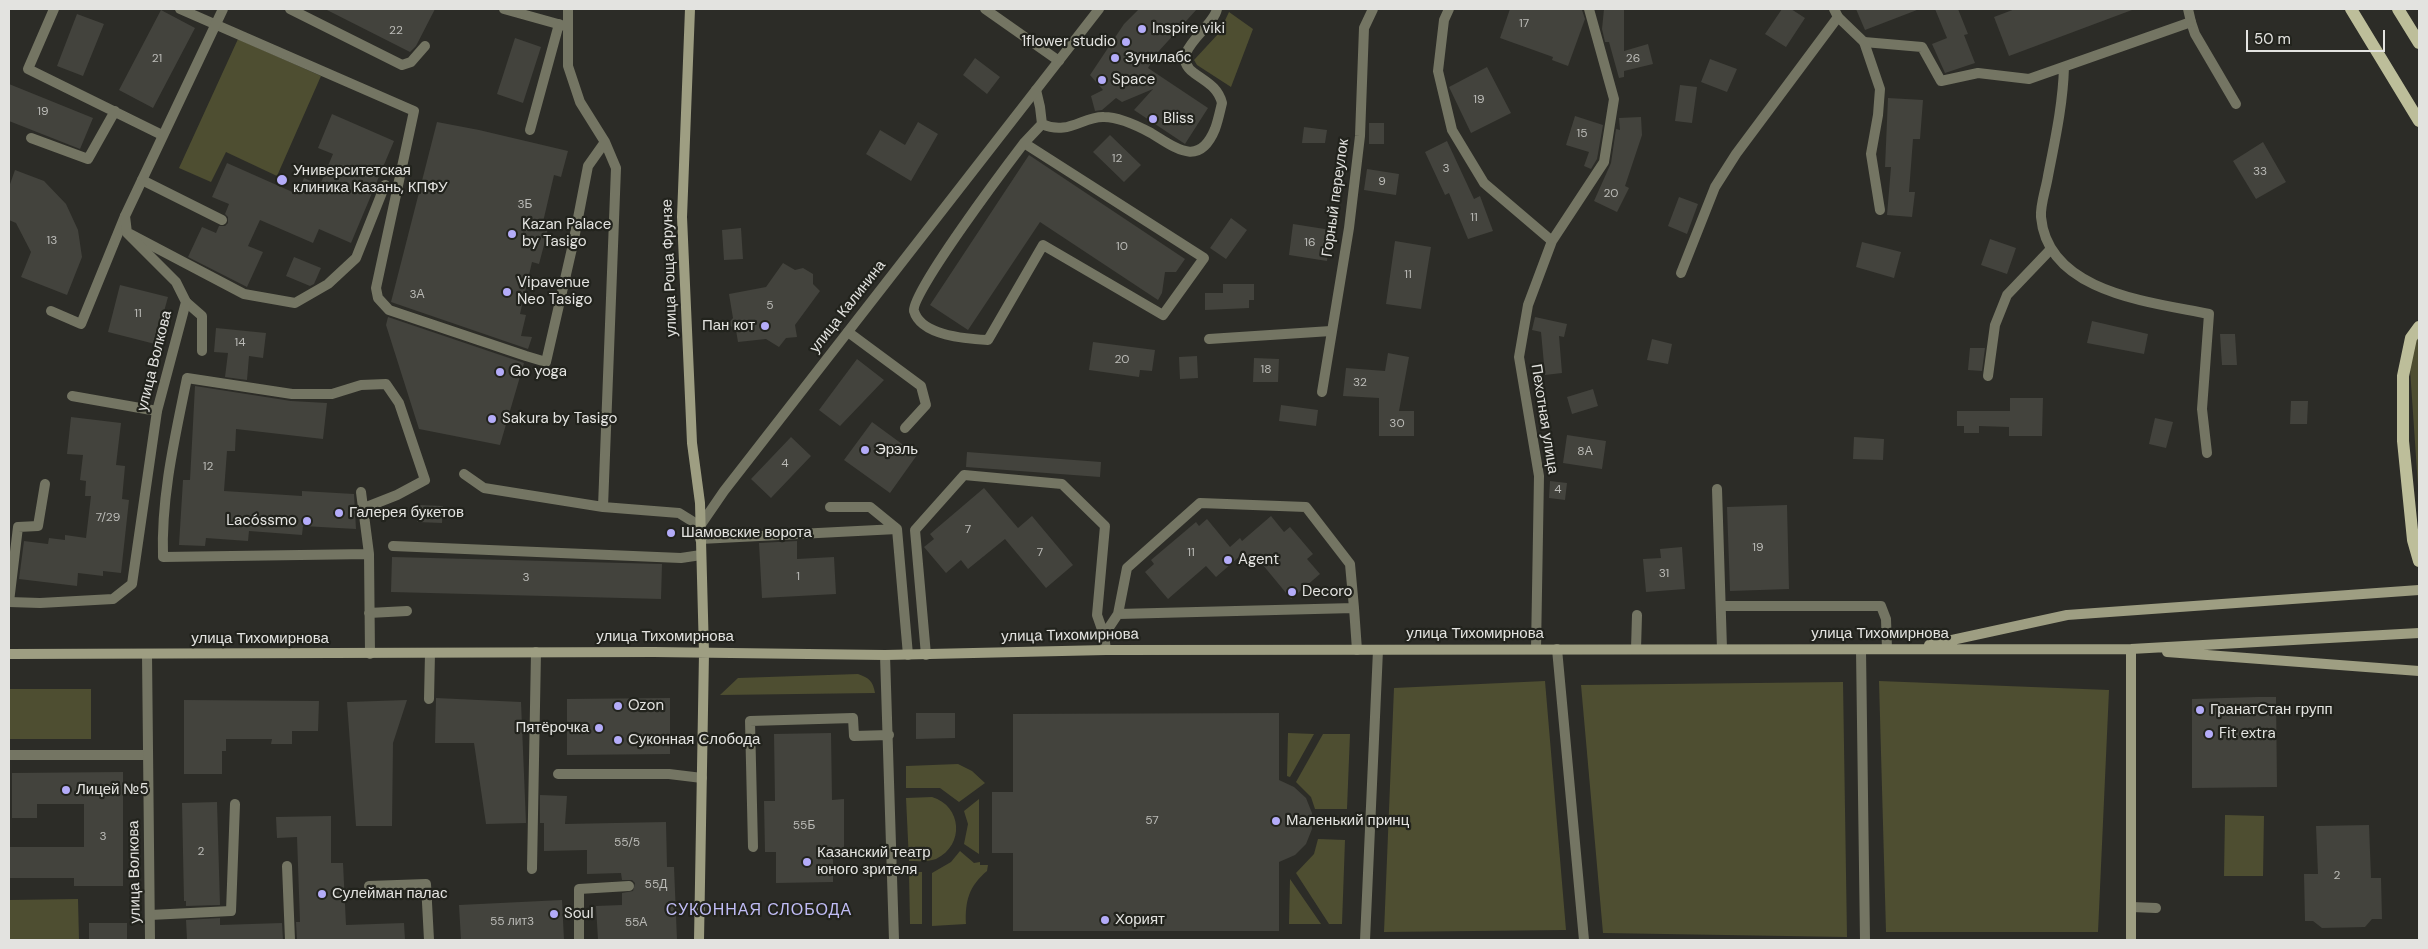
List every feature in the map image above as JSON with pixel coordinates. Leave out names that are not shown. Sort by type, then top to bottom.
[{"type":"main road","name":"улица Роща Фрунзе","points":[[690,9],[682,217],[692,443],[700,503],[700,526]]},
{"type":"main road","points":[[2351,9],[2419,121]]},
{"type":"main road","points":[[2398,9],[2419,43]]},
{"type":"main road","points":[[2419,327],[2411,338],[2403,376],[2403,441],[2413,540],[2419,561]]},
{"type":"main road","points":[[699,940],[704,652],[700,526]]},
{"type":"main road","points":[[1912,649],[2067,615],[2419,590]]},
{"type":"main road","points":[[2131,649],[2419,633]]},
{"type":"main road","points":[[2131,649],[2419,671]]},
{"type":"main road","points":[[2131,649],[2132,940]]},
{"type":"main road","name":"улица Тихомирнова","points":[[9,654],[704,652],[885,656],[1106,650],[2131,649]]},
{"type":"street","points":[[54,9],[28,69],[162,135]]},
{"type":"street","points":[[180,9],[215,26],[414,111],[376,288],[378,298],[390,310],[546,362],[574,244],[588,166],[605,142]]},
{"type":"street","points":[[51,311],[81,324],[125,216],[223,9]]},
{"type":"street","points":[[290,9],[402,65],[411,62],[425,46]]},
{"type":"street","points":[[504,9],[563,25]]},
{"type":"street","points":[[530,130],[568,9]]},
{"type":"street","points":[[985,9],[1059,61]]},
{"type":"street","name":"улица Калинина","points":[[700,526],[724,491],[1099,9]]},
{"type":"street","points":[[1042,124],[1049,127],[1066,127],[1095,118],[1109,118],[1146,130],[1178,150],[1191,152],[1200,150],[1215,129],[1222,103],[1216,88],[1188,68],[1185,55],[1188,47],[1214,18],[1217,9]]},
{"type":"street","name":"Горный переулок","points":[[1322,392],[1349,228],[1360,136],[1364,28],[1373,9]]},
{"type":"street","points":[[1448,9],[1444,20],[1438,71],[1452,130],[1484,183],[1552,241]]},
{"type":"street","name":"Пехотная улица","points":[[1536,649],[1539,476],[1519,357],[1528,305],[1552,241],[1604,162],[1614,99],[1589,9]]},
{"type":"street","points":[[2188,9],[2195,34],[2236,104]]},
{"type":"street","points":[[1681,273],[1715,187],[1836,13],[1864,42],[1880,88],[1878,115],[1871,154],[1880,210]]},
{"type":"street","points":[[1864,42],[1922,47],[1941,81],[1978,73],[2029,79],[2191,22]]},
{"type":"street","points":[[563,25],[568,66],[580,102],[605,142],[616,168],[603,507]]},
{"type":"street","points":[[2064,67],[2064,95],[2041,217],[2050,250],[2066,269],[2119,296],[2209,314],[2202,409],[2206,453]]},
{"type":"street","points":[[1036,90],[1042,124]]},
{"type":"street","points":[[31,138],[88,159],[115,111]]},
{"type":"street","points":[[1024,142],[1204,258],[1162,315],[1043,245],[988,340],[964,339],[940,333],[926,326],[919,319],[914,310],[915,302],[937,265],[1024,142],[1042,124]]},
{"type":"street","points":[[142,180],[222,220]]},
{"type":"street","points":[[125,216],[127,233],[244,294],[295,303],[328,284],[356,258],[385,185]]},
{"type":"street","name":"улица Волкова","points":[[9,602],[40,603],[113,599],[132,584],[157,411],[186,302],[176,282],[127,233]]},
{"type":"street","points":[[1988,376],[1995,325],[2007,295],[2050,250]]},
{"type":"street","points":[[186,302],[202,316],[202,351]]},
{"type":"street","points":[[1209,339],[1331,331]]},
{"type":"street","points":[[848,332],[921,386],[926,405],[905,428]]},
{"type":"street","points":[[364,508],[398,495],[425,480],[399,403],[386,384],[361,385],[332,394],[292,394],[186,378],[167,474],[162,530],[163,557],[369,554]]},
{"type":"street","points":[[72,396],[157,411]]},
{"type":"street","points":[[464,474],[484,488],[603,507],[679,513],[700,526]]},
{"type":"street","points":[[926,655],[916,530],[964,475],[1062,484],[1106,526],[1097,615],[1104,635],[1106,650]]},
{"type":"street","points":[[9,602],[18,527],[38,526],[45,484]]},
{"type":"street","points":[[1717,489],[1722,649]]},
{"type":"street","points":[[361,492],[369,554],[370,654]]},
{"type":"street","points":[[1104,635],[1118,614],[1127,568],[1200,503],[1306,507],[1350,564],[1357,650]]},
{"type":"street","points":[[830,507],[870,507],[897,529],[908,655]]},
{"type":"street","points":[[700,540],[897,529]]},
{"type":"street","points":[[393,546],[681,558],[701,555]]},
{"type":"street","points":[[1721,606],[1881,606],[1886,619],[1887,649]]},
{"type":"street","points":[[1118,614],[1354,608]]},
{"type":"street","points":[[370,613],[407,611]]},
{"type":"street","points":[[1636,649],[1637,615]]},
{"type":"street","points":[[1557,649],[1584,940]]},
{"type":"street","points":[[1365,940],[1378,650]]},
{"type":"street","points":[[1861,650],[1865,940]]},
{"type":"street","points":[[532,869],[536,652]]},
{"type":"street","points":[[429,699],[430,653]]},
{"type":"street","name":"улица Волкова","points":[[146,654],[150,940]]},
{"type":"street","points":[[885,656],[894,940]]},
{"type":"street","points":[[754,847],[750,722],[853,718],[854,736],[889,735]]},
{"type":"street","points":[[10,755],[148,755]]},
{"type":"street","points":[[558,774],[668,774],[702,778]]},
{"type":"street","points":[[150,915],[231,912],[235,804]]},
{"type":"street","points":[[287,866],[290,940]]},
{"type":"street","points":[[369,886],[426,884],[428,940]]},
{"type":"street","points":[[579,940],[579,889],[629,886]]},
{"type":"street","points":[[2132,907],[2156,908]]},
{"type":"shaded area","points":[[1229,12],[1253,29],[1231,87],[1197,65],[1194,60],[1219,33]]},
{"type":"shaded area","points":[[238,39],[321,76],[277,176],[226,152],[211,182],[179,168]]},
{"type":"shaded area","points":[[2419,335],[2419,501],[2410,369],[2413,345]]},
{"type":"shaded area","points":[[858,674],[870,680],[875,693],[720,695],[738,678]]},
{"type":"shaded area","points":[[1545,681],[1566,930],[1384,932],[1394,688]]},
{"type":"shaded area","points":[[1879,681],[2109,690],[2098,932],[1886,932]]},
{"type":"shaded area","points":[[1843,682],[1847,937],[1603,933],[1581,685]]},
{"type":"shaded area","points":[[9,689],[91,689],[91,739],[9,739]]},
{"type":"shaded area","points":[[1288,733],[1314,734],[1290,777],[1287,776]]},
{"type":"shaded area","points":[[1323,734],[1350,734],[1347,809],[1315,809],[1311,797],[1296,782]]},
{"type":"shaded area","points":[[958,764],[972,771],[985,783],[959,802],[940,788],[906,788],[906,766]]},
{"type":"shaded area","points":[[932,797],[942,802],[954,817],[956,826],[952,845],[936,859],[909,861],[906,798]]},
{"type":"shaded area","points":[[979,799],[979,854],[964,844],[968,824],[964,811]]},
{"type":"shaded area","points":[[2225,815],[2264,816],[2263,876],[2224,876]]},
{"type":"shaded area","points":[[1318,839],[1345,840],[1342,924],[1329,924],[1296,873],[1314,854]]},
{"type":"shaded area","points":[[960,851],[974,863],[980,862],[980,865],[988,865],[987,871],[976,882],[969,894],[966,908],[966,924],[932,926],[932,873],[951,862]]},
{"type":"shaded area","points":[[909,872],[922,872],[922,924],[910,924]]},
{"type":"shaded area","points":[[1290,879],[1321,924],[1289,924]]},
{"type":"shaded area","points":[[78,899],[79,940],[9,940],[9,900]]},
{"type":"building","points":[[325,9],[435,9],[416,46],[410,52]]},
{"type":"building","points":[[1139,9],[1197,9],[1158,52],[1148,68],[1208,108],[1185,144],[1134,110],[1153,89],[1122,102],[1116,98],[1102,110],[1095,111],[1091,96],[1103,90],[1090,75],[1124,24]]},
{"type":"building","points":[[1510,9],[1582,10],[1585,19],[1568,66],[1552,60],[1553,57],[1500,38]]},
{"type":"building","points":[[1604,9],[1624,9],[1624,51],[1648,44],[1653,64],[1624,71],[1624,77],[1619,78],[1609,42],[1605,42],[1602,29]]},
{"type":"building","points":[[1782,9],[1791,9],[1805,18],[1786,47],[1765,34]]},
{"type":"building","points":[[1856,9],[1917,9],[1917,10],[1865,30]]},
{"type":"building","points":[[1935,9],[1958,9],[1968,34],[1964,35],[1975,63],[1945,73],[1932,44],[1947,38]]},
{"type":"building","points":[[2015,9],[2132,10],[2009,56],[1994,17]]},
{"type":"building","points":[[161,10],[195,28],[153,108],[119,90]]},
{"type":"building","points":[[77,14],[104,24],[83,76],[57,66]]},
{"type":"building","points":[[515,38],[541,47],[523,103],[497,94]]},
{"type":"building","points":[[975,58],[1000,77],[987,94],[963,75]]},
{"type":"building","points":[[1710,59],[1737,69],[1727,92],[1701,82]]},
{"type":"building","points":[[1487,67],[1511,113],[1471,133],[1449,87]]},
{"type":"building","points":[[9,84],[93,118],[80,149],[9,121]]},
{"type":"building","points":[[1680,85],[1697,87],[1692,123],[1675,121]]},
{"type":"building","points":[[1888,98],[1923,100],[1920,139],[1913,139],[1909,192],[1915,192],[1912,217],[1887,215],[1891,167],[1885,167]]},
{"type":"building","points":[[332,114],[394,141],[351,243],[319,229],[313,243],[260,220],[248,246],[263,252],[247,287],[188,257],[202,227],[216,233],[219,226],[225,226],[228,223],[228,217],[225,214],[229,204],[212,197],[227,163],[297,194],[304,178],[320,185],[333,154],[318,148]]},
{"type":"building","points":[[1575,116],[1603,125],[1597,159],[1591,169],[1584,166],[1589,152],[1566,145]]},
{"type":"building","points":[[1641,117],[1642,135],[1625,186],[1629,188],[1617,212],[1594,201],[1611,163],[1616,129],[1620,130],[1619,118]]},
{"type":"building","points":[[437,122],[568,151],[561,177],[554,175],[543,222],[549,224],[544,245],[539,264],[532,262],[520,314],[526,315],[521,336],[532,337],[528,349],[391,302]]},
{"type":"building","points":[[918,122],[938,134],[911,181],[866,154],[880,130],[905,145]]},
{"type":"building","points":[[1369,123],[1384,123],[1384,144],[1369,144]]},
{"type":"building","points":[[1304,127],[1327,130],[1325,143],[1302,143]]},
{"type":"building","points":[[1110,135],[1141,165],[1124,182],[1093,152]]},
{"type":"building","points":[[1447,141],[1474,199],[1480,196],[1493,231],[1468,239],[1449,193],[1445,195],[1425,152]]},
{"type":"building","points":[[2263,142],[2286,182],[2256,199],[2233,161]]},
{"type":"building","points":[[1029,155],[1185,259],[1176,272],[1165,272],[1162,293],[1158,300],[1040,222],[968,330],[930,305]]},
{"type":"building","points":[[1367,169],[1399,174],[1396,195],[1364,190]]},
{"type":"building","points":[[15,170],[44,181],[66,204],[78,230],[82,257],[67,295],[21,277],[31,252],[16,223],[9,220],[9,187]]},
{"type":"building","points":[[1679,197],[1698,204],[1687,234],[1668,226]]},
{"type":"building","points":[[1231,218],[1247,230],[1226,259],[1210,248]]},
{"type":"building","points":[[1293,224],[1331,230],[1327,261],[1289,255]]},
{"type":"building","points":[[741,228],[743,259],[724,260],[722,230]]},
{"type":"building","points":[[1990,239],[2016,248],[2007,274],[1981,265]]},
{"type":"building","points":[[1395,241],[1431,247],[1421,309],[1386,304]]},
{"type":"building","points":[[1862,242],[1901,252],[1894,278],[1856,267]]},
{"type":"building","points":[[294,257],[321,268],[314,284],[310,286],[286,276]]},
{"type":"building","points":[[783,263],[795,270],[803,268],[813,274],[813,284],[820,291],[795,325],[797,337],[786,338],[779,347],[766,339],[738,342],[736,330],[728,324],[733,318],[729,294],[766,287]]},
{"type":"building","points":[[1223,284],[1254,284],[1254,300],[1249,300],[1249,308],[1205,310],[1205,293],[1223,293]]},
{"type":"building","points":[[120,285],[168,297],[155,344],[108,332]]},
{"type":"building","points":[[388,317],[524,363],[500,445],[419,429],[386,325]]},
{"type":"building","points":[[1535,317],[1567,324],[1564,337],[1559,336],[1562,373],[1545,375],[1541,332],[1532,330]]},
{"type":"building","points":[[2092,321],[2148,334],[2144,354],[2087,343]]},
{"type":"building","points":[[216,328],[266,333],[263,358],[249,356],[247,380],[225,377],[228,353],[214,352]]},
{"type":"building","points":[[2220,334],[2235,334],[2237,365],[2222,365]]},
{"type":"building","points":[[1652,339],[1672,344],[1668,364],[1647,360]]},
{"type":"building","points":[[1093,342],[1155,350],[1152,371],[1140,370],[1139,377],[1089,370]]},
{"type":"building","points":[[1970,348],[1985,348],[1982,371],[1968,370]]},
{"type":"building","points":[[1388,353],[1409,357],[1399,411],[1414,411],[1414,436],[1379,436],[1379,398],[1343,396],[1346,368],[1385,371]]},
{"type":"building","points":[[1197,356],[1198,378],[1180,379],[1179,357]]},
{"type":"building","points":[[1254,358],[1279,359],[1278,382],[1253,382]]},
{"type":"building","points":[[857,359],[884,380],[840,426],[819,410]]},
{"type":"building","points":[[195,386],[291,401],[327,403],[323,439],[236,429],[235,451],[227,451],[224,491],[302,496],[302,491],[354,494],[356,529],[303,526],[302,535],[249,531],[248,541],[206,538],[205,546],[179,545],[183,480],[190,480]]},
{"type":"building","points":[[1593,389],[1598,406],[1572,414],[1567,397]]},
{"type":"building","points":[[2010,398],[2043,398],[2042,436],[2009,436],[2009,427],[1979,426],[1979,433],[1964,433],[1964,426],[1957,426],[1957,411],[2010,411]]},
{"type":"building","points":[[2291,401],[2308,401],[2307,424],[2290,424]]},
{"type":"building","points":[[1281,405],[1318,410],[1316,426],[1279,421]]},
{"type":"building","points":[[71,417],[121,423],[116,465],[125,466],[122,499],[129,500],[121,573],[103,571],[103,576],[78,573],[77,586],[19,579],[24,541],[48,544],[49,538],[65,540],[65,535],[86,538],[91,496],[85,496],[86,481],[80,480],[83,455],[67,454]]},
{"type":"building","points":[[2155,418],[2173,422],[2166,448],[2149,444]]},
{"type":"building","points":[[872,422],[917,455],[890,493],[844,460]]},
{"type":"building","points":[[1567,435],[1606,441],[1602,469],[1563,463]]},
{"type":"building","points":[[791,437],[811,456],[771,498],[751,479]]},
{"type":"building","points":[[1854,437],[1884,439],[1883,460],[1853,459]]},
{"type":"building","points":[[967,452],[1101,462],[1100,477],[966,467]]},
{"type":"building","points":[[1550,481],[1567,483],[1565,500],[1549,498]]},
{"type":"building","points":[[984,488],[1018,528],[1032,516],[1073,565],[1046,588],[1005,539],[968,569],[961,560],[946,573],[924,547],[934,539],[930,534]]},
{"type":"building","points":[[417,505],[443,506],[442,523],[417,522]]},
{"type":"building","points":[[1787,505],[1789,589],[1730,591],[1727,507]]},
{"type":"building","points":[[1271,516],[1284,532],[1290,527],[1313,554],[1307,559],[1320,574],[1291,599],[1258,559],[1248,567],[1239,557],[1216,577],[1206,566],[1168,599],[1145,572],[1154,564],[1151,560],[1196,522],[1199,526],[1207,519],[1230,547],[1240,538],[1242,541]]},
{"type":"building","points":[[797,541],[797,559],[834,557],[836,594],[762,598],[759,543]]},
{"type":"building","points":[[1682,547],[1685,589],[1646,592],[1643,559],[1661,558],[1660,549]]},
{"type":"building","points":[[392,557],[662,564],[661,599],[391,592]]},
{"type":"building","points":[[2276,697],[2277,787],[2192,788],[2192,699]]},
{"type":"building","points":[[436,698],[521,702],[526,823],[486,824],[474,743],[435,743]]},
{"type":"building","name":"Суконная Слобода","points":[[670,698],[670,754],[567,755],[567,699]]},
{"type":"building","points":[[184,700],[319,701],[318,731],[292,731],[292,744],[271,744],[272,739],[226,739],[226,751],[222,751],[222,774],[184,774]]},
{"type":"building","points":[[407,700],[393,743],[392,826],[356,826],[347,702]]},
{"type":"building","points":[[916,713],[955,713],[955,738],[916,739]]},
{"type":"building","points":[[1279,713],[1279,780],[1294,787],[1306,798],[1312,813],[1312,829],[1306,844],[1295,855],[1279,862],[1279,931],[1013,931],[1013,853],[992,853],[992,792],[1013,792],[1013,714]]},
{"type":"building","points":[[831,733],[832,800],[844,799],[844,850],[833,851],[833,882],[776,883],[776,852],[765,852],[764,801],[775,801],[774,734]]},
{"type":"building","points":[[123,772],[123,886],[74,886],[74,878],[9,878],[9,847],[84,847],[84,804],[37,804],[37,818],[12,818],[12,773]]},
{"type":"building","points":[[540,795],[567,796],[565,824],[666,822],[667,867],[674,867],[677,940],[598,940],[596,906],[622,905],[622,893],[633,891],[635,883],[632,880],[622,880],[621,873],[587,874],[587,850],[544,851],[544,823],[540,823]]},
{"type":"building","points":[[217,802],[220,905],[186,906],[186,901],[184,901],[182,803]]},
{"type":"building","name":"Сулейман палас","points":[[331,816],[331,863],[343,863],[346,925],[404,923],[405,940],[297,940],[296,922],[300,922],[297,837],[277,838],[276,817]]},
{"type":"building","points":[[2369,825],[2371,878],[2381,878],[2382,919],[2372,919],[2365,927],[2322,928],[2313,921],[2305,921],[2304,874],[2318,874],[2316,826]]},
{"type":"building","points":[[562,900],[564,940],[461,940],[459,905]]},
{"type":"building","points":[[220,918],[220,925],[282,923],[283,940],[187,940],[186,920]]},
{"type":"building","points":[[89,923],[127,923],[127,940],[89,940]]},
{"type":"place","name":"Inspire viki","points":[[1142,29]]},
{"type":"place","name":"1flower studio","points":[[1126,42]]},
{"type":"place","name":"Зунилабс","points":[[1115,58]]},
{"type":"place","name":"Space","points":[[1102,80]]},
{"type":"place","name":"Bliss","points":[[1153,119]]},
{"type":"place","name":"Университетская клиника Казань, КПФУ","points":[[282,180]]},
{"type":"place","name":"Kazan Palace by Tasigo","points":[[512,234]]},
{"type":"place","name":"Vipavenue Neo Tasigo","points":[[507,292]]},
{"type":"place","name":"Пан кот","points":[[765,326]]},
{"type":"place","name":"Go yoga","points":[[500,372]]},
{"type":"place","name":"Sakura by Tasigo","points":[[492,419]]},
{"type":"place","name":"Эрэль","points":[[865,450]]},
{"type":"place","name":"Галерея букетов","points":[[339,513]]},
{"type":"place","name":"Lacóssmo","points":[[307,521]]},
{"type":"place","name":"Шамовские ворота","points":[[671,533]]},
{"type":"place","name":"Agent","points":[[1228,560]]},
{"type":"place","name":"Decoro","points":[[1292,592]]},
{"type":"place","name":"Ozon","points":[[618,706]]},
{"type":"place","name":"ГранатСтан групп","points":[[2200,710]]},
{"type":"place","name":"Пятёрочка","points":[[599,728]]},
{"type":"place","name":"Fit extra","points":[[2209,734]]},
{"type":"place","name":"Суконная Слобода","points":[[618,740]]},
{"type":"place","name":"Лицей №5","points":[[66,790]]},
{"type":"place","name":"Маленький принц","points":[[1276,821]]},
{"type":"place","name":"Казанский театр юного зрителя","points":[[807,862]]},
{"type":"place","name":"Сулейман палас","points":[[322,894]]},
{"type":"place","name":"Soul","points":[[554,914]]},
{"type":"place","name":"Хорият","points":[[1105,920]]},
{"type":"district","name":"СУКОННАЯ СЛОБОДА","points":[[759,911]]}]
